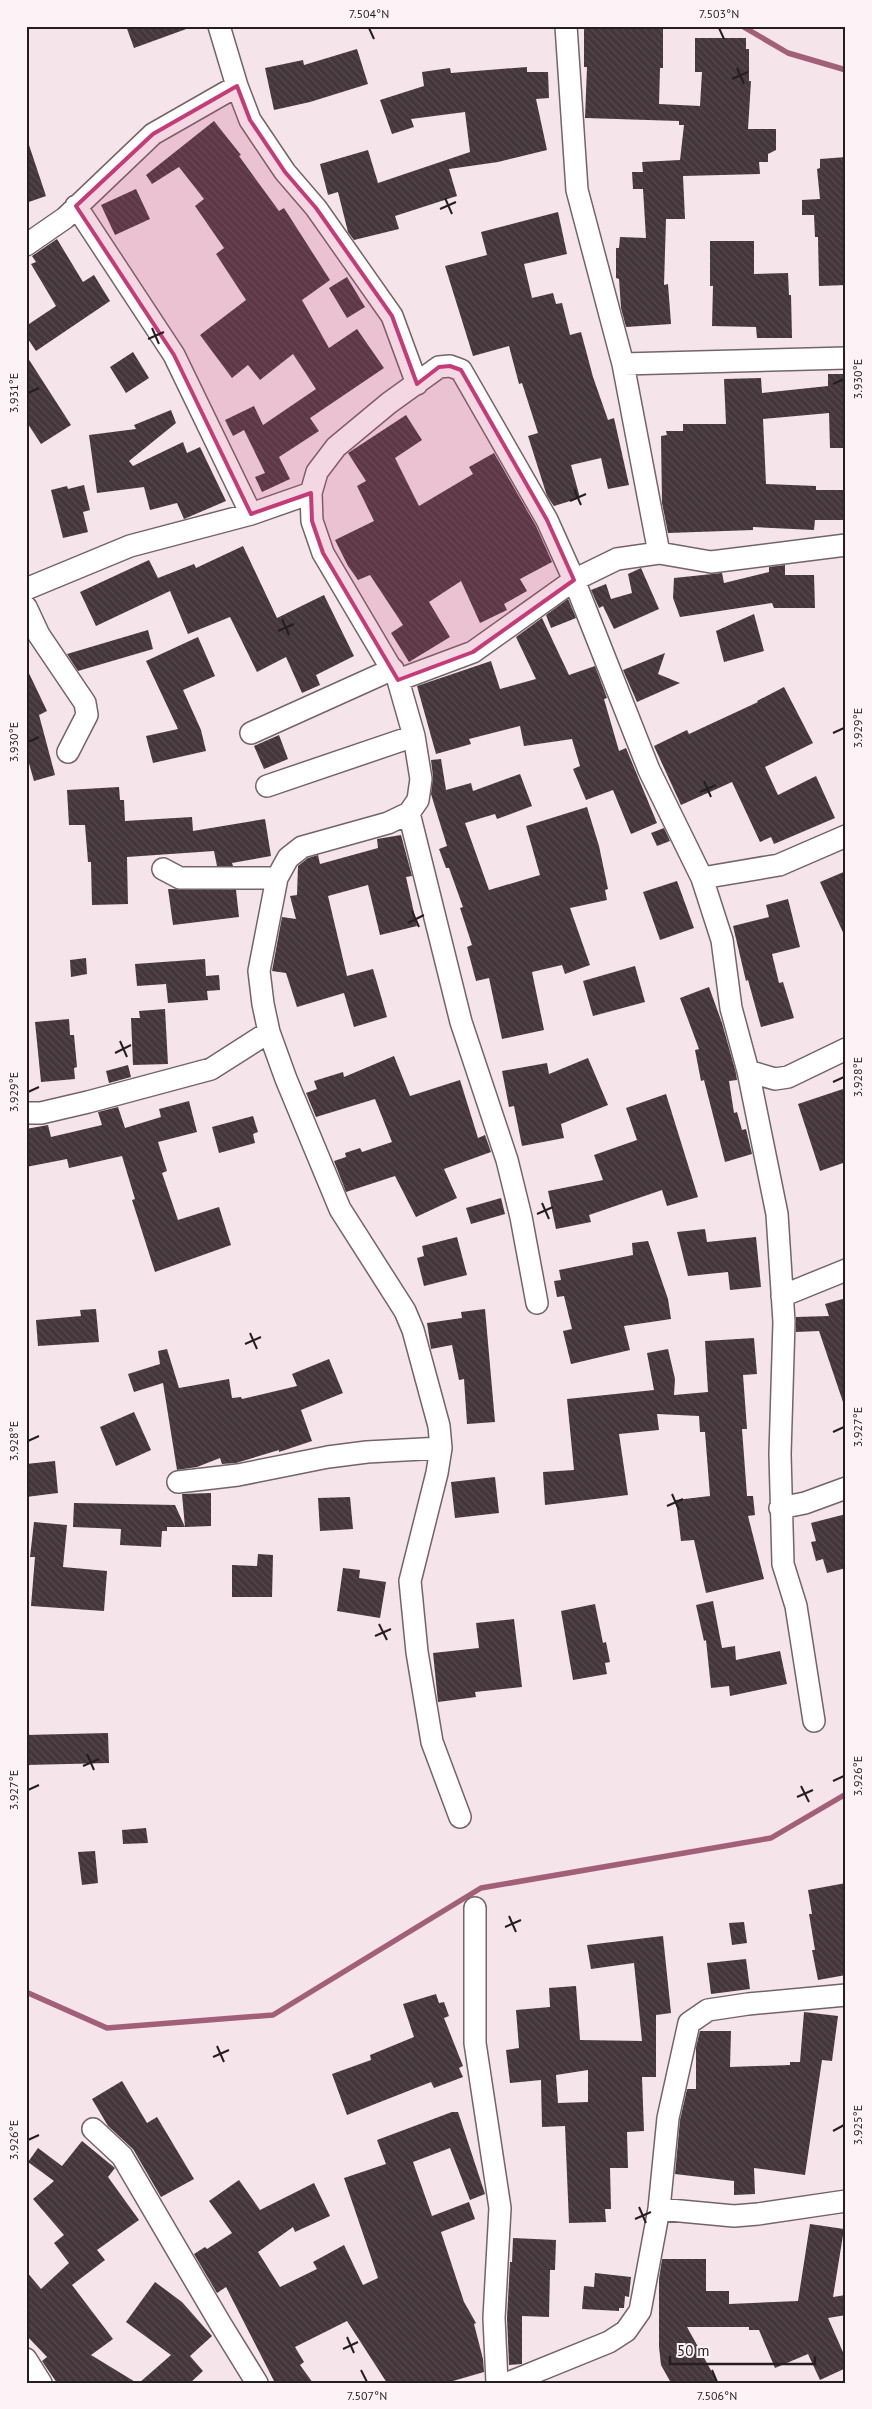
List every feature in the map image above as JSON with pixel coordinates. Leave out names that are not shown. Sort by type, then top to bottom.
[{"type":"street","points":[[219,26],[237,86],[250,120],[285,172],[316,208],[392,316],[417,384]]},
{"type":"street","points":[[566,26],[577,190],[623,364],[659,553]]},
{"type":"street","points":[[26,245],[65,218],[153,134],[237,86]]},
{"type":"street","points":[[76,206],[174,355],[251,514]]},
{"type":"street","points":[[623,364],[846,358]]},
{"type":"street","points":[[460,1817],[432,1742],[417,1652],[410,1581],[441,1448],[439,1426],[405,1311],[340,1209],[286,1079],[269,1032],[262,1004],[259,971],[277,878],[288,858],[302,846],[388,824],[409,813],[418,800],[421,779],[414,736],[396,674],[323,553],[312,522],[311,493],[317,472],[336,447],[389,403],[439,367],[450,366],[461,370],[547,520],[574,580],[649,770],[702,878],[722,940],[731,1008],[748,1070],[778,1214],[784,1322],[780,1508],[783,1564],[796,1606],[814,1721]]},
{"type":"street","points":[[26,589],[130,546],[251,514],[311,493]]},
{"type":"street","points":[[251,733],[396,674],[473,652],[574,580],[618,559],[659,553],[711,562],[846,545]]},
{"type":"street","points":[[26,607],[44,643],[85,703],[87,715],[68,752]]},
{"type":"street","points":[[267,786],[414,736]]},
{"type":"street","points":[[409,813],[461,1022],[507,1160],[521,1217],[537,1303]]},
{"type":"street","points":[[702,878],[779,865],[846,836]]},
{"type":"street","points":[[163,869],[180,878],[277,878]]},
{"type":"street","points":[[26,1113],[41,1113],[88,1102],[211,1069],[269,1032]]},
{"type":"street","points":[[748,1070],[775,1079],[788,1077],[846,1049]]},
{"type":"street","points":[[782,1296],[846,1270]]},
{"type":"street","points":[[178,1482],[238,1475],[328,1457],[367,1452],[441,1448]]},
{"type":"street","points":[[780,1508],[805,1502],[846,1488]]},
{"type":"street","points":[[475,1908],[476,2044],[500,2208],[494,2318],[497,2383]]},
{"type":"street","points":[[508,2383],[601,2345],[626,2331],[640,2311],[659,2209],[668,2118],[689,2023],[708,2010],[748,2004],[846,1995]]},
{"type":"street","points":[[93,2129],[122,2156],[257,2383]]},
{"type":"street","points":[[659,2209],[734,2216],[846,2201]]},
{"type":"street","points":[[26,2359],[41,2383]]},
{"type":"highlighted area","points":[[237,86],[250,120],[285,172],[316,208],[392,316],[417,384],[439,367],[450,366],[461,370],[547,520],[574,580],[473,652],[398,680],[323,553],[312,521],[311,493],[251,514],[174,355],[76,206],[153,134]]},
{"type":"building","points":[[126,26],[189,26],[189,28],[134,48]]},
{"type":"building","points":[[584,28],[663,29],[663,68],[660,68],[659,104],[700,106],[702,72],[695,72],[695,38],[746,38],[746,49],[749,49],[749,81],[751,81],[748,129],[776,129],[776,150],[768,154],[768,162],[759,162],[760,174],[683,176],[685,219],[666,219],[664,285],[668,284],[671,324],[626,327],[621,308],[619,279],[616,278],[616,248],[619,248],[620,237],[646,238],[643,189],[633,189],[632,172],[643,172],[642,162],[680,160],[684,125],[679,125],[679,121],[585,118],[587,67],[584,67]]},
{"type":"building","points":[[357,49],[368,84],[310,102],[274,110],[265,68],[303,60],[304,65]]},
{"type":"building","points":[[527,67],[527,72],[548,72],[549,98],[536,99],[547,150],[498,162],[449,169],[457,196],[395,216],[399,229],[354,240],[348,232],[338,192],[328,195],[320,164],[368,150],[378,183],[470,152],[465,112],[411,119],[414,127],[392,134],[380,100],[424,86],[422,72],[450,68],[451,73]]},
{"type":"building","points":[[214,121],[241,155],[239,156],[279,211],[284,208],[330,280],[302,300],[329,348],[357,329],[384,368],[310,418],[319,431],[279,457],[290,479],[262,492],[255,477],[265,473],[244,430],[233,436],[225,420],[254,406],[263,425],[316,389],[293,354],[260,380],[248,365],[232,378],[200,335],[246,300],[216,254],[224,248],[195,206],[204,199],[179,167],[152,184],[146,175]]},
{"type":"building","points":[[26,145],[29,145],[46,196],[26,203]]},
{"type":"building","points":[[846,157],[846,285],[819,286],[818,237],[815,237],[814,215],[802,215],[802,200],[820,199],[817,169],[820,168],[820,159]]},
{"type":"building","points":[[136,189],[150,219],[115,235],[101,205]]},
{"type":"building","points":[[558,212],[567,254],[524,264],[532,298],[553,293],[556,304],[562,303],[570,335],[581,332],[593,377],[608,420],[614,418],[629,485],[608,489],[601,458],[571,465],[580,498],[554,506],[547,496],[528,436],[538,433],[522,383],[519,384],[509,346],[473,356],[445,266],[487,255],[481,232]]},
{"type":"building","points":[[57,239],[83,282],[94,275],[110,301],[36,351],[26,336],[26,326],[56,306],[31,264],[36,262],[32,256]]},
{"type":"building","points":[[710,241],[754,241],[754,274],[788,273],[789,295],[791,295],[792,338],[757,338],[756,327],[712,326],[713,286],[710,286]]},
{"type":"building","points":[[347,277],[365,307],[347,318],[329,288]]},
{"type":"building","points":[[133,352],[149,378],[126,393],[110,367]]},
{"type":"building","points":[[26,355],[71,425],[41,444],[26,421]]},
{"type":"building","points":[[828,374],[846,374],[846,448],[830,448],[829,413],[763,419],[766,484],[816,486],[816,490],[846,490],[846,520],[815,520],[814,530],[753,527],[753,530],[668,533],[662,503],[661,436],[667,435],[666,431],[683,431],[683,424],[726,424],[724,379],[761,378],[762,393],[828,386]]},
{"type":"building","points":[[171,410],[176,423],[129,461],[133,466],[183,442],[187,453],[200,447],[226,501],[184,519],[177,503],[150,510],[144,487],[97,493],[89,435],[136,429],[134,425]]},
{"type":"building","points":[[406,415],[422,440],[395,458],[419,506],[473,474],[469,467],[494,453],[536,526],[552,562],[520,579],[527,591],[504,604],[507,610],[480,623],[461,581],[429,602],[450,637],[409,662],[391,633],[403,625],[370,575],[358,580],[348,566],[335,540],[374,521],[357,486],[366,481],[348,453]]},
{"type":"building","points":[[84,485],[90,510],[83,512],[88,532],[63,538],[51,490],[67,486],[68,489]]},
{"type":"building","points":[[243,546],[277,618],[324,595],[354,656],[316,675],[320,685],[302,693],[286,657],[257,672],[230,617],[188,634],[170,591],[96,626],[80,592],[149,560],[158,578],[194,564],[196,568]]},
{"type":"building","points":[[785,565],[785,575],[814,575],[815,608],[774,608],[772,603],[680,617],[673,598],[674,578],[722,573],[724,583],[769,572],[769,567]]},
{"type":"building","points":[[641,568],[659,609],[614,629],[603,606],[599,608],[591,590],[606,584],[611,599],[632,593],[628,574]]},
{"type":"building","points":[[568,599],[576,618],[551,628],[546,615]]},
{"type":"building","points":[[754,614],[764,651],[724,662],[716,631]]},
{"type":"building","points":[[542,618],[569,675],[595,666],[607,698],[604,699],[619,751],[626,748],[657,823],[631,834],[613,790],[586,800],[573,769],[580,766],[572,739],[524,746],[520,726],[469,739],[471,744],[436,754],[417,686],[491,661],[500,689],[536,679],[516,637]]},
{"type":"building","points":[[148,630],[153,649],[78,671],[67,654]]},
{"type":"building","points":[[198,637],[215,676],[183,690],[201,730],[206,751],[153,763],[146,736],[178,729],[146,661]]},
{"type":"building","points":[[665,653],[658,674],[680,683],[637,702],[623,670]]},
{"type":"building","points":[[26,667],[47,711],[39,715],[55,775],[34,781],[26,753]]},
{"type":"building","points":[[784,687],[813,743],[765,767],[778,795],[816,776],[835,818],[774,844],[771,837],[760,842],[732,782],[681,805],[654,746],[687,730],[689,734],[758,702]]},
{"type":"building","points":[[279,735],[288,759],[264,769],[254,746]]},
{"type":"building","points":[[441,759],[446,790],[471,783],[473,791],[520,774],[532,806],[497,819],[495,814],[465,823],[489,890],[540,875],[526,826],[587,807],[599,846],[608,889],[605,890],[607,900],[570,908],[590,965],[565,974],[562,965],[532,972],[544,1030],[502,1039],[489,978],[476,981],[467,947],[472,945],[460,908],[463,907],[449,868],[446,868],[439,849],[447,846],[431,794],[433,777],[431,760]]},
{"type":"building","points":[[119,787],[120,800],[124,800],[125,821],[192,817],[193,831],[265,819],[271,856],[232,863],[233,866],[217,866],[214,851],[127,857],[128,904],[92,905],[91,862],[88,862],[85,825],[69,825],[67,790]]},
{"type":"building","points":[[664,828],[670,841],[657,846],[651,833]]},
{"type":"building","points":[[401,835],[412,876],[406,877],[417,926],[380,935],[368,885],[328,896],[347,976],[373,969],[387,1017],[354,1027],[344,993],[297,1007],[286,973],[272,971],[282,917],[296,919],[290,896],[297,895],[298,866],[308,858],[318,855],[320,864],[378,848],[377,839]]},
{"type":"building","points":[[846,871],[846,939],[820,882]]},
{"type":"building","points":[[677,881],[694,928],[660,940],[643,892]]},
{"type":"building","points":[[168,889],[236,890],[239,917],[173,925]]},
{"type":"building","points":[[788,899],[800,947],[772,954],[779,983],[783,982],[794,1018],[761,1027],[748,980],[746,981],[733,926],[769,917],[766,905]]},
{"type":"building","points":[[86,958],[87,974],[71,977],[70,960]]},
{"type":"building","points":[[205,959],[206,976],[219,975],[220,990],[207,991],[208,1000],[168,1003],[166,984],[137,986],[135,964]]},
{"type":"building","points":[[635,966],[645,1002],[593,1016],[583,981]]},
{"type":"building","points":[[709,987],[722,1023],[736,1073],[737,1080],[729,1081],[734,1113],[737,1112],[742,1130],[746,1129],[752,1154],[725,1162],[704,1080],[701,1081],[695,1050],[699,1049],[680,998]]},
{"type":"building","points":[[165,1009],[168,1064],[133,1065],[131,1018],[140,1018],[139,1011]]},
{"type":"building","points":[[69,1019],[70,1035],[74,1035],[77,1067],[74,1068],[75,1079],[41,1082],[35,1022]]},
{"type":"building","points":[[394,1056],[410,1096],[460,1080],[478,1138],[485,1135],[491,1152],[444,1169],[457,1198],[416,1217],[395,1176],[346,1192],[334,1161],[346,1157],[345,1153],[360,1148],[362,1152],[392,1142],[375,1099],[316,1117],[306,1093],[317,1089],[314,1081],[343,1072],[344,1077]]},
{"type":"building","points":[[588,1058],[608,1105],[561,1124],[564,1138],[522,1146],[514,1106],[509,1107],[502,1071],[547,1063],[549,1074]]},
{"type":"building","points":[[128,1065],[131,1077],[109,1083],[106,1071]]},
{"type":"building","points":[[846,1088],[846,1162],[820,1171],[798,1104]]},
{"type":"building","points":[[666,1094],[698,1197],[667,1206],[662,1190],[589,1215],[591,1222],[556,1229],[548,1191],[603,1180],[594,1155],[637,1140],[626,1108]]},
{"type":"building","points":[[189,1101],[197,1132],[158,1142],[167,1171],[162,1173],[178,1220],[219,1207],[231,1245],[155,1272],[132,1200],[135,1199],[122,1156],[69,1168],[67,1159],[26,1167],[26,1129],[48,1125],[51,1137],[102,1125],[98,1112],[118,1107],[125,1128],[161,1117],[159,1109]]},
{"type":"building","points":[[253,1116],[258,1132],[253,1134],[255,1143],[219,1153],[212,1127]]},
{"type":"building","points":[[501,1198],[505,1214],[471,1224],[466,1208]]},
{"type":"building","points":[[705,1229],[707,1242],[756,1237],[761,1287],[730,1290],[728,1272],[688,1276],[677,1232]]},
{"type":"building","points":[[457,1237],[467,1275],[424,1286],[417,1258],[424,1256],[422,1246]]},
{"type":"building","points":[[648,1241],[668,1299],[671,1319],[624,1326],[630,1350],[571,1364],[563,1331],[572,1329],[564,1296],[557,1297],[554,1281],[561,1280],[559,1270],[633,1255],[632,1243]]},
{"type":"building","points":[[846,1298],[846,1401],[843,1402],[819,1331],[796,1332],[796,1317],[829,1316],[825,1304]]},
{"type":"building","points":[[96,1309],[99,1342],[38,1346],[36,1320],[81,1316],[80,1310]]},
{"type":"building","points":[[485,1309],[495,1422],[467,1424],[464,1379],[459,1380],[452,1345],[431,1349],[427,1323],[462,1318],[461,1312]]},
{"type":"building","points":[[754,1338],[757,1374],[743,1375],[747,1429],[742,1429],[747,1496],[753,1496],[755,1515],[748,1516],[764,1579],[706,1593],[694,1540],[681,1541],[676,1500],[710,1496],[705,1432],[700,1432],[699,1416],[657,1414],[659,1430],[619,1434],[628,1495],[545,1505],[543,1472],[574,1470],[567,1399],[654,1390],[647,1353],[668,1349],[675,1379],[674,1395],[708,1392],[705,1341]]},
{"type":"building","points":[[167,1349],[179,1388],[229,1379],[232,1398],[241,1397],[242,1399],[297,1386],[292,1374],[329,1359],[343,1393],[301,1410],[312,1441],[236,1463],[222,1464],[220,1458],[197,1467],[177,1470],[163,1383],[134,1392],[128,1374],[160,1364],[158,1351]]},
{"type":"building","points":[[134,1412],[151,1450],[116,1466],[100,1427]]},
{"type":"building","points":[[55,1461],[58,1493],[26,1497],[26,1464]]},
{"type":"building","points":[[495,1477],[499,1513],[455,1518],[451,1482]]},
{"type":"building","points":[[211,1493],[211,1526],[185,1527],[182,1494]]},
{"type":"building","points":[[350,1497],[353,1529],[320,1531],[318,1498]]},
{"type":"building","points":[[74,1503],[175,1505],[185,1527],[167,1527],[167,1531],[162,1531],[161,1547],[120,1545],[121,1529],[73,1527]]},
{"type":"building","points":[[846,1514],[846,1568],[827,1573],[823,1559],[816,1561],[811,1542],[816,1541],[811,1523]]},
{"type":"building","points":[[34,1522],[67,1525],[63,1567],[107,1571],[104,1611],[31,1606],[35,1557],[30,1557]]},
{"type":"building","points":[[258,1554],[273,1555],[272,1597],[232,1597],[232,1565],[257,1566]]},
{"type":"building","points":[[343,1568],[360,1570],[359,1578],[386,1582],[380,1618],[337,1611]]},
{"type":"building","points":[[713,1601],[722,1648],[735,1646],[736,1660],[780,1651],[787,1684],[730,1696],[729,1686],[711,1688],[706,1640],[704,1641],[696,1605]]},
{"type":"building","points":[[595,1604],[603,1643],[606,1642],[610,1662],[605,1663],[607,1674],[573,1680],[561,1611]]},
{"type":"building","points":[[514,1619],[522,1687],[475,1692],[476,1697],[438,1702],[433,1653],[479,1648],[476,1623]]},
{"type":"building","points":[[108,1733],[109,1763],[26,1765],[26,1735]]},
{"type":"building","points":[[146,1828],[148,1843],[123,1844],[122,1830]]},
{"type":"building","points":[[95,1851],[98,1883],[82,1885],[78,1852]]},
{"type":"building","points":[[846,1883],[846,1975],[818,1980],[812,1950],[815,1950],[809,1914],[812,1914],[808,1890]]},
{"type":"building","points":[[744,1922],[747,1943],[732,1945],[729,1923]]},
{"type":"building","points":[[663,1936],[671,2013],[656,2015],[656,2077],[642,2077],[644,2131],[627,2132],[628,2168],[610,2168],[611,2209],[605,2209],[606,2222],[569,2223],[565,2126],[542,2127],[541,2080],[510,2083],[506,2050],[519,2048],[516,2010],[550,2007],[549,1988],[576,1986],[580,2040],[642,2041],[634,1963],[591,1969],[587,1945]],"holes":[[[588,2070],[588,2102],[558,2103],[556,2075]]]},
{"type":"building","points":[[746,1959],[750,1989],[711,1994],[707,1963]]},
{"type":"building","points":[[436,1994],[439,2003],[444,2002],[449,2016],[444,2018],[463,2066],[459,2068],[463,2077],[434,2088],[431,2082],[347,2115],[332,2074],[371,2060],[370,2055],[414,2037],[403,2004]]},
{"type":"building","points":[[804,2012],[838,2016],[832,2061],[822,2060],[805,2175],[754,2168],[755,2194],[734,2195],[734,2181],[675,2174],[680,2120],[687,2089],[696,2089],[696,2047],[700,2031],[731,2031],[730,2067],[790,2065],[790,2062],[800,2062]]},
{"type":"building","points":[[122,2081],[147,2123],[157,2117],[194,2179],[161,2197],[133,2149],[108,2126],[92,2099]]},
{"type":"building","points":[[452,2112],[458,2112],[485,2194],[470,2200],[450,2148],[413,2162],[432,2216],[469,2202],[475,2219],[441,2232],[464,2302],[476,2323],[474,2324],[483,2359],[484,2372],[446,2383],[387,2383],[347,2321],[295,2347],[304,2362],[300,2365],[313,2383],[275,2383],[226,2287],[217,2293],[194,2254],[205,2247],[207,2249],[232,2233],[209,2201],[239,2180],[260,2210],[314,2183],[330,2216],[295,2232],[293,2227],[258,2252],[280,2287],[317,2269],[313,2262],[344,2245],[363,2285],[378,2278],[344,2178],[386,2164],[377,2140]]},
{"type":"building","points":[[82,2141],[115,2168],[108,2177],[139,2220],[97,2250],[105,2260],[72,2285],[113,2339],[91,2355],[137,2383],[57,2383],[42,2361],[47,2357],[26,2335],[26,2271],[41,2289],[69,2263],[54,2243],[64,2235],[33,2199],[54,2181],[28,2162],[38,2148],[62,2166]]},
{"type":"building","points":[[810,2224],[844,2229],[833,2297],[846,2295],[846,2315],[828,2318],[846,2359],[846,2368],[820,2380],[808,2354],[775,2368],[759,2330],[749,2330],[749,2327],[687,2327],[718,2383],[671,2383],[661,2365],[659,2347],[659,2279],[662,2259],[706,2259],[706,2291],[729,2291],[729,2304],[798,2301]]},
{"type":"building","points":[[513,2238],[556,2240],[555,2270],[550,2270],[549,2317],[522,2316],[522,2364],[509,2365],[507,2318]]},
{"type":"building","points":[[595,2273],[631,2277],[629,2297],[625,2296],[624,2308],[619,2308],[619,2311],[582,2309],[584,2286],[594,2287]]},
{"type":"building","points":[[155,2282],[182,2302],[212,2336],[190,2356],[203,2371],[190,2383],[139,2383],[171,2355],[126,2322]]},
{"type":"waterway","points":[[742,26],[788,53],[846,70]]},
{"type":"waterway","points":[[26,1992],[107,2028],[273,2015],[481,1888],[771,1838],[846,1794]]}]
